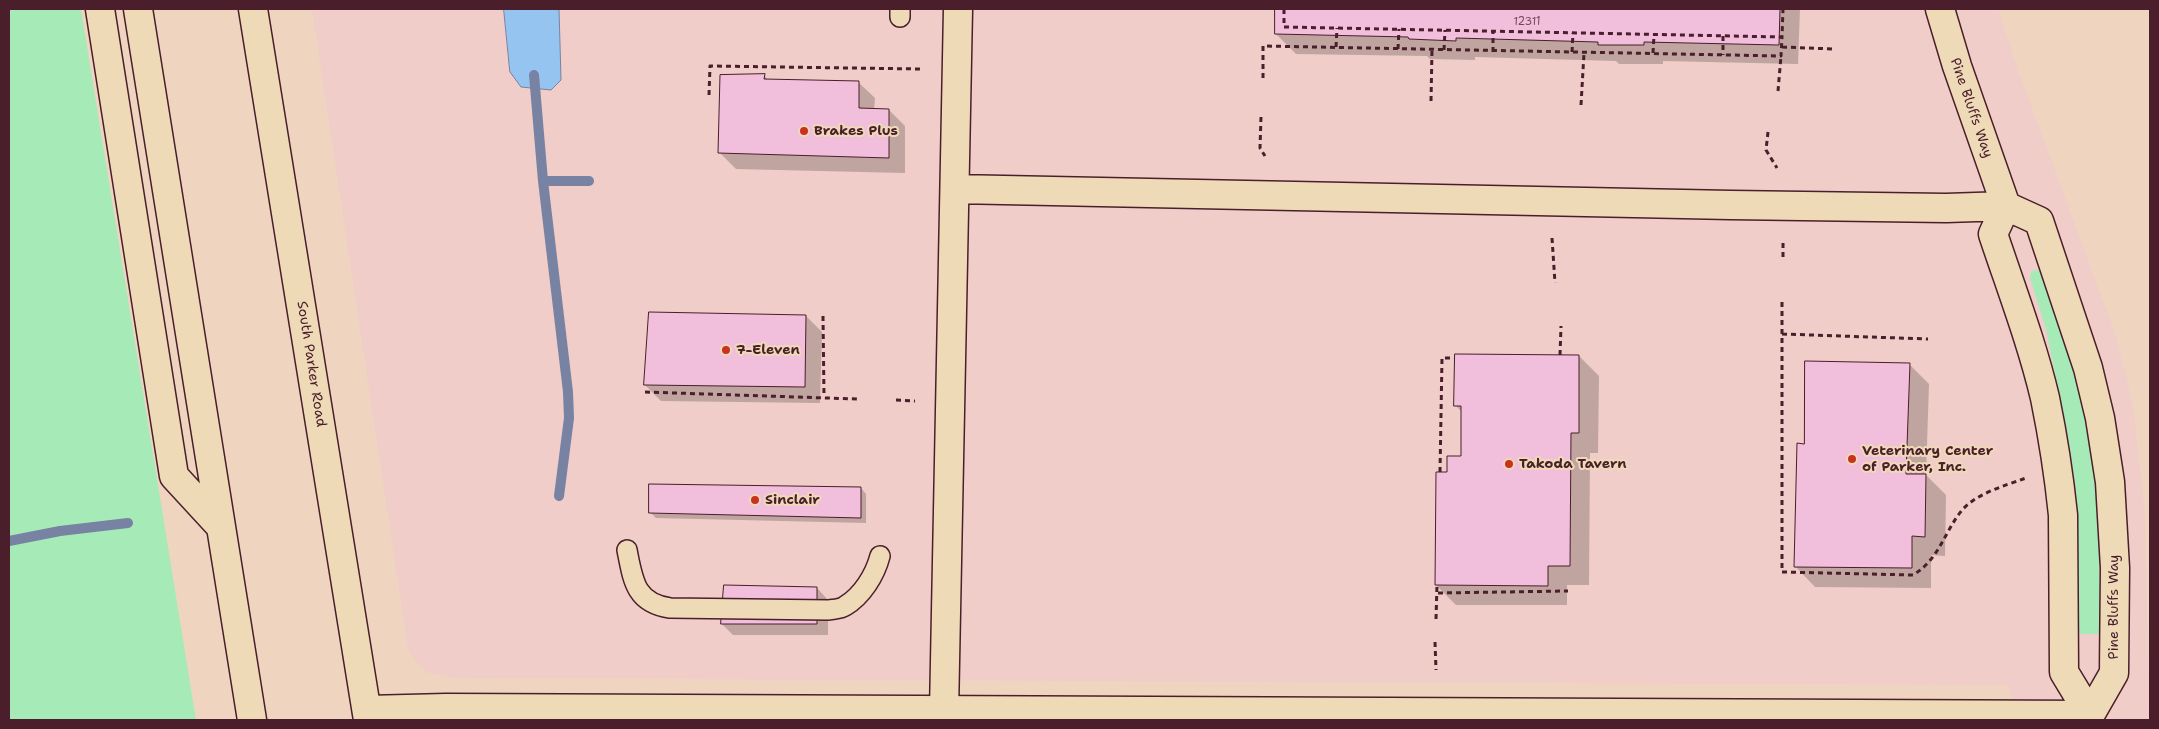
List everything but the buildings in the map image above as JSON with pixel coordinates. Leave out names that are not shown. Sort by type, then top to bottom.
[{"type":"main road","points":[[100,9],[174,476],[220,527]]},
{"type":"main road","points":[[138,9],[252,720]]},
{"type":"main road","name":"South Parker Road","points":[[253,9],[367,715]]},
{"type":"main road","points":[[944,712],[958,9]]},
{"type":"main road","name":"Pine Bluffs Way","points":[[1940,9],[1957,66],[2006,206],[2039,221],[2088,368],[2105,446],[2114,526],[2114,673],[2090,715]]},
{"type":"main road","points":[[955,189],[1946,208],[2006,206],[1993,234],[2038,372],[2049,421],[2059,482],[2063,516],[2064,672],[2090,715]]},
{"type":"main road","points":[[367,715],[446,708],[944,712],[2090,715]]},
{"type":"lane","points":[[627,550],[634,580],[640,593],[656,606],[678,608],[829,610],[844,608],[868,583],[876,570],[880,556]]},
{"type":"path","points":[[1284,9],[1284,27],[1782,37]]},
{"type":"path","points":[[1778,91],[1783,9]]},
{"type":"path","points":[[1336,47],[1337,28]]},
{"type":"path","points":[[1398,48],[1399,29]]},
{"type":"path","points":[[1444,50],[1445,30]]},
{"type":"path","points":[[1492,52],[1493,31]]},
{"type":"path","points":[[1572,52],[1573,33]]},
{"type":"path","points":[[1653,53],[1654,35]]},
{"type":"path","points":[[1723,36],[1723,55]]},
{"type":"path","points":[[1263,78],[1263,46],[1398,48],[1492,52],[1781,56]]},
{"type":"path","points":[[1782,47],[1834,49]]},
{"type":"path","points":[[1431,102],[1432,50]]},
{"type":"path","points":[[1581,105],[1584,53]]},
{"type":"path","points":[[709,95],[710,66],[920,69]]},
{"type":"path","points":[[1261,117],[1260,148],[1265,156]]},
{"type":"path","points":[[1768,132],[1766,150],[1777,168]]},
{"type":"path","points":[[1552,238],[1555,283]]},
{"type":"path","points":[[1783,243],[1783,261]]},
{"type":"path","points":[[1782,302],[1782,572],[1914,575],[1930,563],[1960,512],[1975,500],[1997,489],[2030,477]]},
{"type":"path","points":[[823,316],[824,398]]},
{"type":"path","points":[[1560,326],[1560,355]]},
{"type":"path","points":[[1782,334],[1928,340]]},
{"type":"path","points":[[1440,472],[1442,358],[1455,358]]},
{"type":"path","points":[[644,392],[857,399]]},
{"type":"path","points":[[896,400],[915,401]]},
{"type":"path","points":[[1436,619],[1437,586]]},
{"type":"path","points":[[1438,593],[1568,591]]},
{"type":"path","points":[[1435,642],[1436,670]]},
{"type":"shaded area","points":[[312,9],[1998,9],[2018,70],[2114,331],[2127,379],[2135,423],[2145,516],[2149,720],[2017,720],[2008,685],[454,678],[428,673],[418,665],[408,649]]},
{"type":"green space","points":[[9,9],[81,9],[196,720],[9,720]]},
{"type":"green space","points":[[2035,270],[2040,271],[2061,327],[2082,396],[2090,441],[2096,495],[2099,550],[2101,632],[2097,634],[2081,634],[2078,631],[2078,542],[2075,488],[2071,455],[2046,329],[2030,278],[2031,272]]},
{"type":"water","points":[[504,9],[559,9],[561,80],[551,90],[521,87],[510,72]]},
{"type":"waterway","points":[[534,75],[543,181],[568,392],[569,418],[559,496]]},
{"type":"waterway","points":[[543,181],[589,181]]},
{"type":"waterway","points":[[9,541],[60,531],[128,523]]},
{"type":"place","name":"Brakes Plus","points":[[804,131]]},
{"type":"place","name":"7-Eleven","points":[[726,350]]},
{"type":"place","name":"Veterinary Center of Parker, Inc.","points":[[1852,459]]},
{"type":"place","name":"Takoda Tavern","points":[[1509,464]]},
{"type":"place","name":"Sinclair","points":[[755,500]]}]
